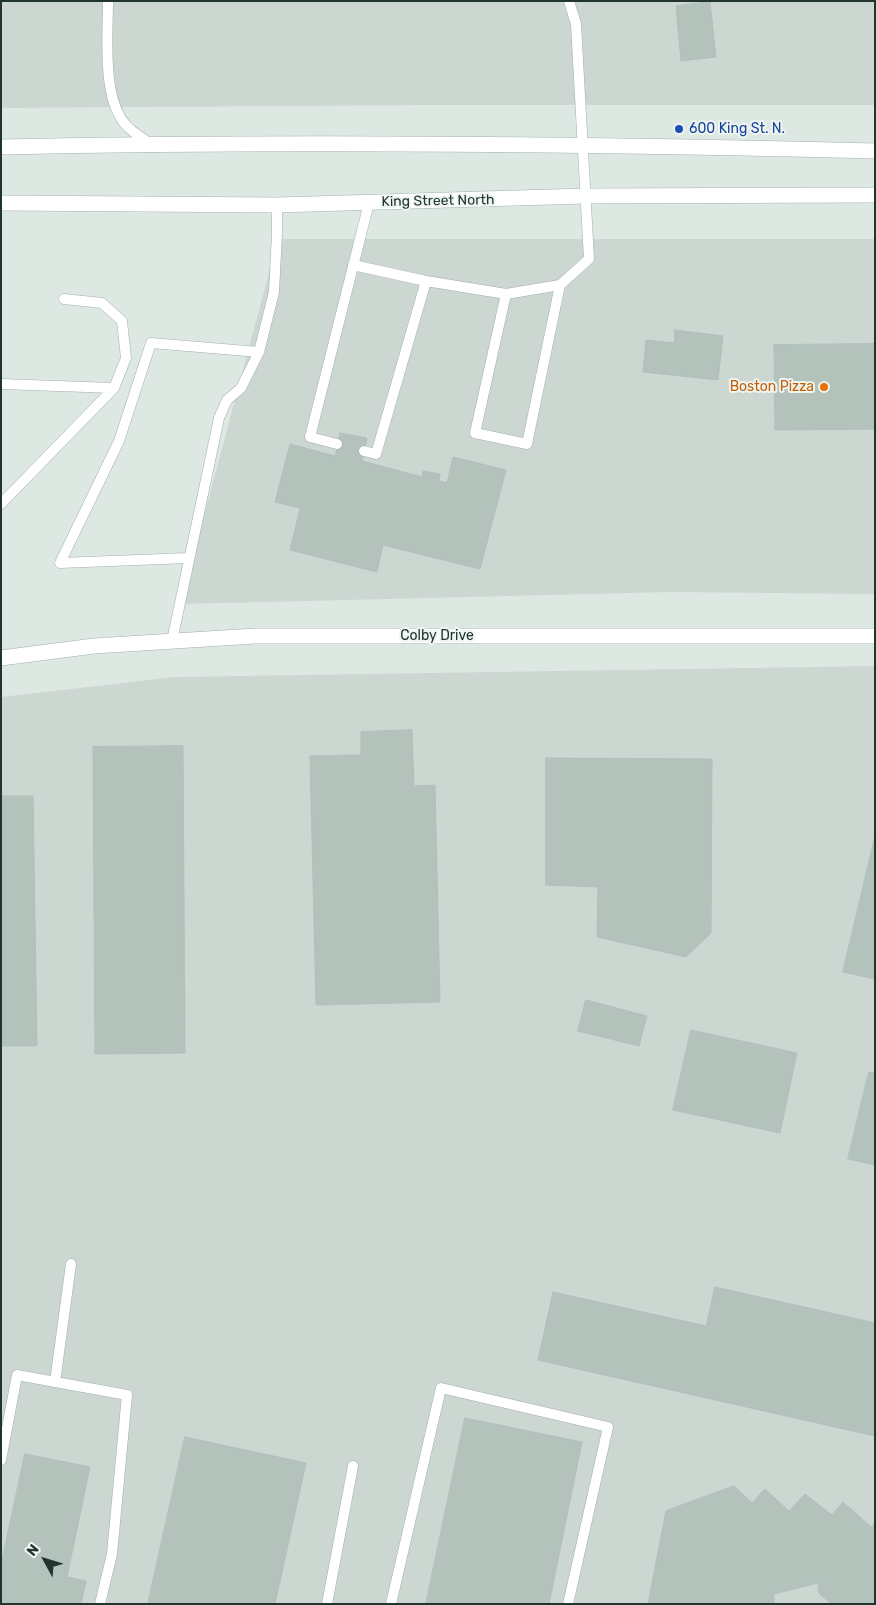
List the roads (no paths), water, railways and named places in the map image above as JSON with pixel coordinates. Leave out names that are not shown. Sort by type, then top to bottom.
[{"type":"main road","points":[[1,147],[244,143],[635,145],[875,151]]},
{"type":"main road","name":"King Street North","points":[[1,203],[277,204],[585,196],[875,195]]},
{"type":"main road","name":"Colby Drive","points":[[1,658],[94,646],[255,636],[875,636]]},
{"type":"lane","points":[[108,1],[109,89],[117,114],[128,128],[151,144]]},
{"type":"lane","points":[[353,265],[506,294],[560,285],[589,259],[576,24],[569,1]]},
{"type":"lane","points":[[337,444],[310,437],[369,203]]},
{"type":"lane","points":[[172,641],[219,418],[227,400],[241,388],[259,352],[274,292],[278,233],[277,204]]},
{"type":"lane","points":[[364,451],[376,454],[426,280]]},
{"type":"lane","points":[[506,294],[475,433],[526,444],[560,285]]},
{"type":"lane","points":[[1,504],[114,388],[126,358],[122,320],[102,303],[64,299]]},
{"type":"lane","points":[[188,558],[60,563],[119,441],[151,343],[259,352]]},
{"type":"lane","points":[[1,384],[114,388]]},
{"type":"lane","points":[[56,1382],[71,1264]]},
{"type":"lane","points":[[1,1460],[17,1375],[127,1395],[112,1554],[100,1604]]},
{"type":"lane","points":[[391,1604],[440,1388],[608,1427],[568,1604]]},
{"type":"lane","points":[[327,1604],[354,1466]]},
{"type":"place","name":"600 King St. N.","points":[[679,129]]},
{"type":"place","name":"Boston Pizza","points":[[824,387]]}]
